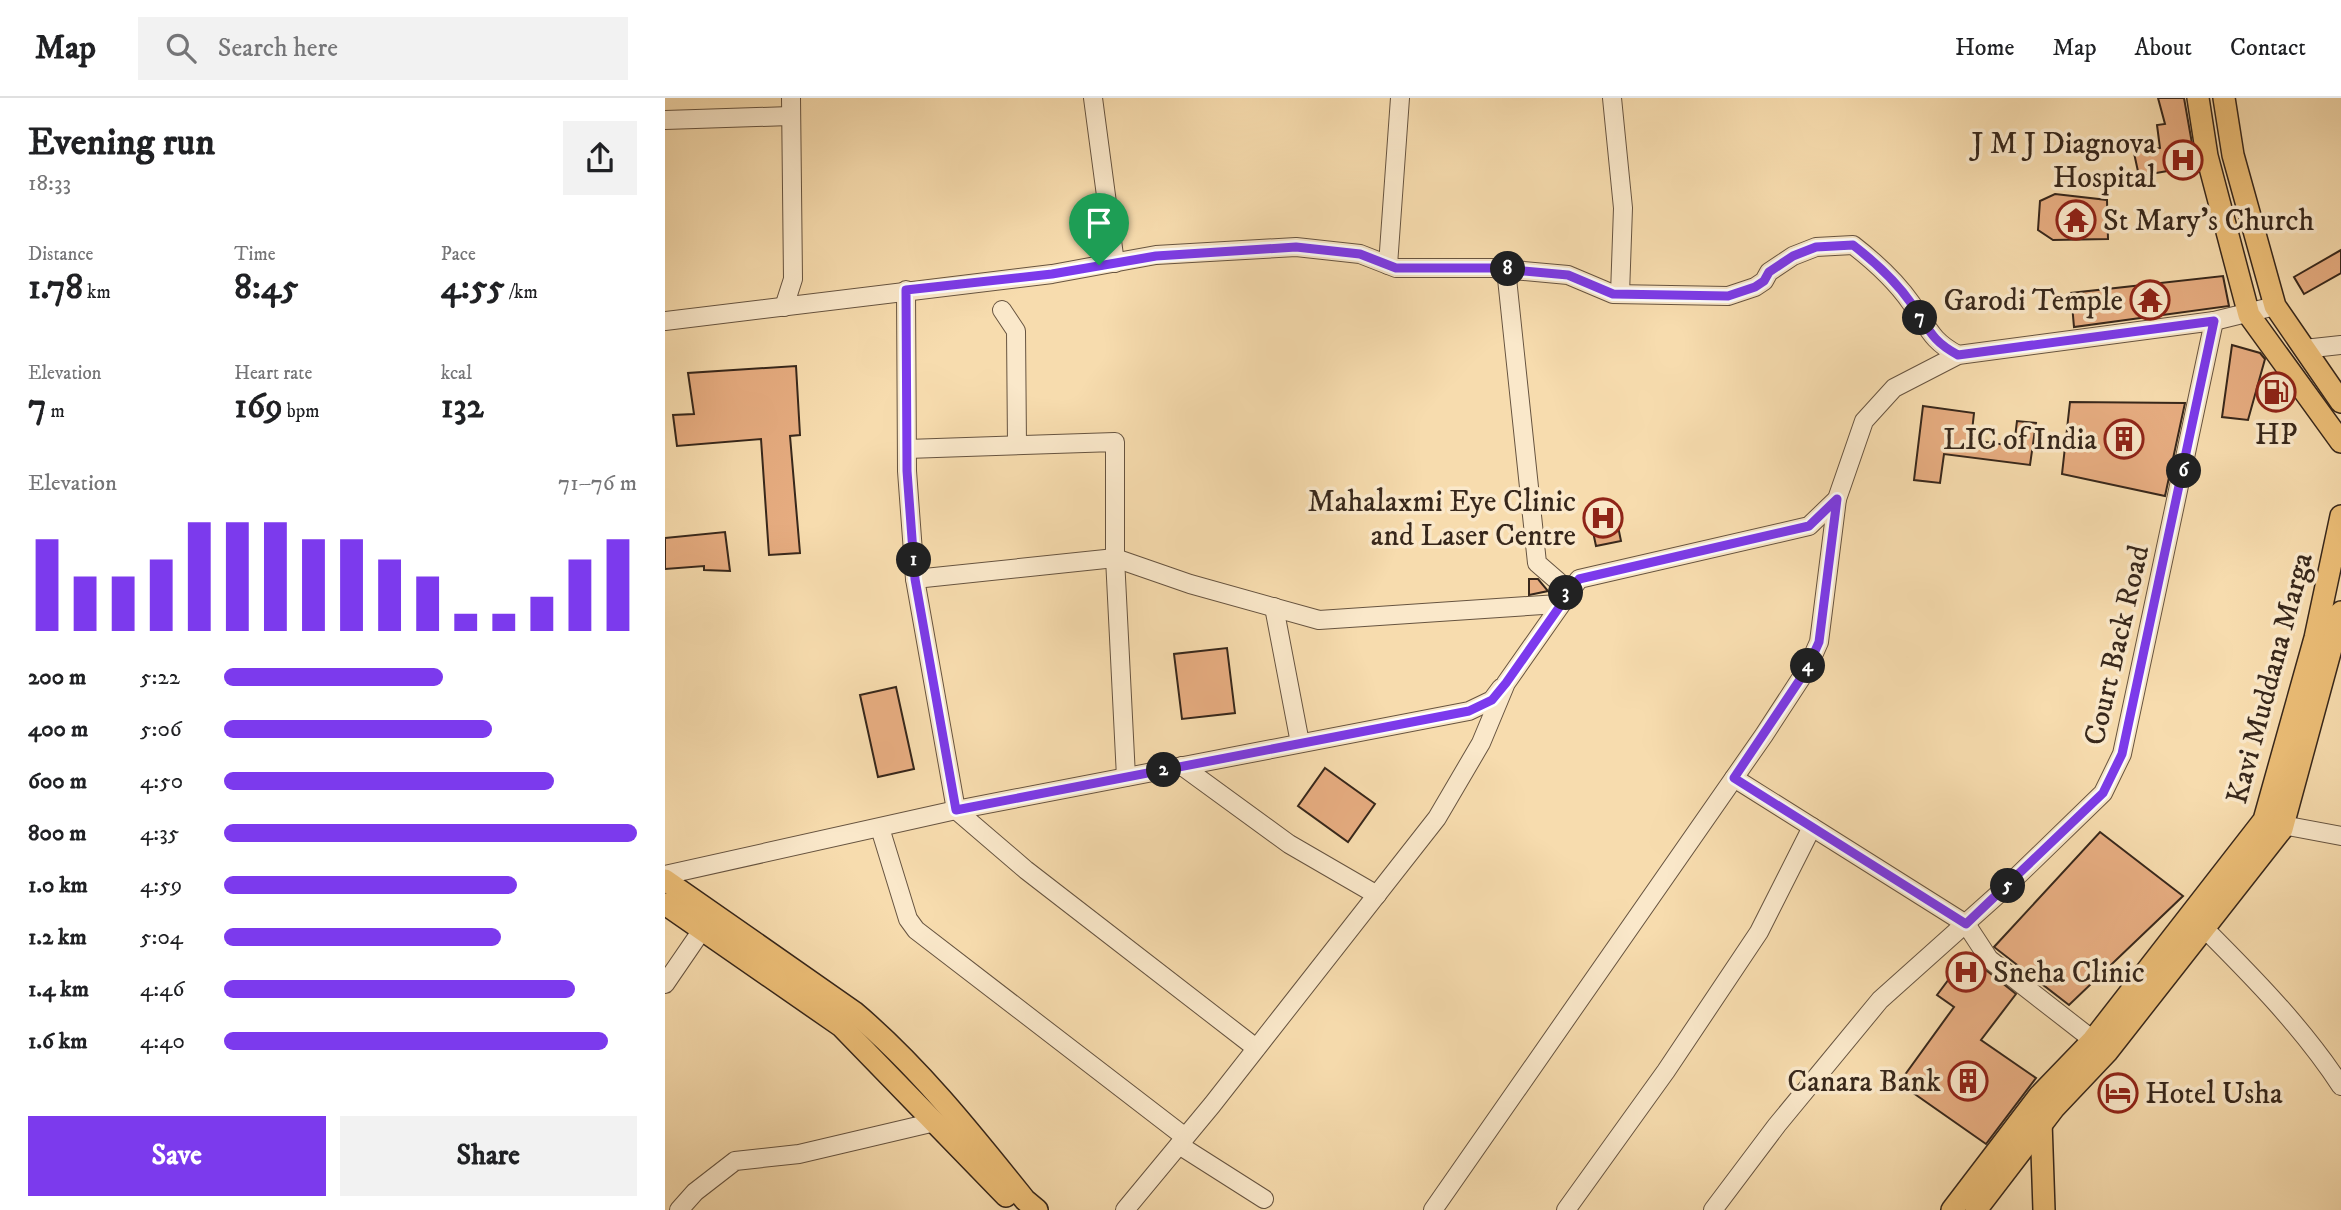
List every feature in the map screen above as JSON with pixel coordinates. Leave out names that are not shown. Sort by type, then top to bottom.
[{"type":"main road","points":[[2198,98],[2207,156],[2249,315],[2341,442]]},
{"type":"main road","points":[[2224,98],[2233,155],[2275,306],[2341,402]]},
{"type":"main road","name":"Kavi Muddana Marga","points":[[1952,1210],[2039,1096],[2093,1040],[2265,820],[2318,626],[2341,516]]},
{"type":"main road","points":[[1976,1210],[2040,1126],[2107,1052],[2283,825],[2338,635],[2341,612]]},
{"type":"main road","points":[[665,878],[854,1012],[881,1035],[958,1117],[1037,1210]]},
{"type":"main road","points":[[665,904],[841,1026],[1020,1210]]},
{"type":"main road","points":[[2039,1096],[2044,1210]]},
{"type":"street","points":[[1093,98],[1115,263]]},
{"type":"street","points":[[1388,265],[1400,98]]},
{"type":"street","points":[[1612,98],[1623,208],[1620,294]]},
{"type":"street","points":[[665,120],[790,107],[793,279],[784,307]]},
{"type":"street","points":[[665,321],[1052,274],[1156,256],[1296,247],[1360,254],[1396,268],[1506,269],[1568,275],[1620,294],[1728,296],[1755,287],[1764,281],[1769,272],[1793,256],[1816,247],[1853,245],[1880,265],[1911,302],[1938,344],[1958,355]]},
{"type":"street","points":[[1506,269],[1538,563],[1563,597]]},
{"type":"street","points":[[906,290],[907,449],[915,579],[956,810],[1025,870],[1256,1048]]},
{"type":"street","points":[[1433,1210],[1807,669],[1819,642],[1837,499],[1864,421],[1894,388],[1958,355],[2214,321],[2249,315],[2275,306]]},
{"type":"street","points":[[1002,310],[1016,331],[1017,445]]},
{"type":"street","name":"Court Back Road","points":[[1713,1210],[1777,1125],[1880,1000],[1966,924],[2103,793],[2122,754],[2214,321]]},
{"type":"street","points":[[2304,349],[2341,345]]},
{"type":"street","points":[[907,449],[1115,442],[1115,558],[1126,777]]},
{"type":"street","points":[[665,878],[956,810],[1469,711],[1492,700],[1563,597],[1579,579],[1809,526],[1837,499]]},
{"type":"street","points":[[915,579],[1115,558],[1319,620],[1563,597]]},
{"type":"street","points":[[1274,607],[1300,743]]},
{"type":"street","points":[[1125,1210],[1437,818],[1481,743],[1506,683]]},
{"type":"street","points":[[1182,766],[1289,844],[1377,895]]},
{"type":"street","points":[[1734,778],[1966,924],[1989,959],[2093,1040]]},
{"type":"street","points":[[2283,825],[2341,836]]},
{"type":"street","points":[[1566,1210],[1666,1071],[1759,932],[1812,827]]},
{"type":"street","points":[[880,828],[908,919],[916,930],[1182,1141],[1264,1199]]},
{"type":"street","points":[[2205,929],[2255,978],[2341,1086]]},
{"type":"street","points":[[665,984],[702,930]]},
{"type":"street","points":[[679,1210],[695,1192],[735,1161],[799,1154],[935,1122]]},
{"type":"building","points":[[2158,98],[2184,98],[2196,166],[2139,176],[2134,153],[2160,148],[2157,125],[2165,124]]},
{"type":"building","points":[[2055,194],[2107,200],[2108,239],[2053,240],[2038,230],[2040,201]]},
{"type":"building","points":[[2341,250],[2341,273],[2304,294],[2294,277]]},
{"type":"building","name":"Garodi Temple","points":[[2223,276],[2229,306],[2074,327],[2071,293]]},
{"type":"building","points":[[2232,345],[2260,353],[2265,359],[2248,420],[2222,417]]},
{"type":"building","points":[[796,366],[800,435],[790,436],[800,553],[769,555],[761,439],[677,446],[673,415],[694,414],[688,373]]},
{"type":"building","name":"LIC of India","points":[[2070,402],[2185,403],[2165,496],[2062,474]]},
{"type":"building","points":[[1923,406],[1974,413],[1971,440],[2014,446],[2017,421],[2036,423],[2030,465],[1944,454],[1940,483],[1914,480]]},
{"type":"building","points":[[1613,502],[1621,541],[1596,546],[1588,508]]},
{"type":"building","points":[[725,532],[730,571],[704,570],[704,566],[665,569],[665,538]]},
{"type":"building","points":[[1529,579],[1538,579],[1548,591],[1529,595]]},
{"type":"building","points":[[1227,648],[1235,713],[1182,719],[1174,654]]},
{"type":"building","points":[[896,687],[914,769],[878,777],[860,695]]},
{"type":"building","points":[[1325,768],[1375,804],[1348,842],[1298,806]]},
{"type":"building","points":[[2100,832],[2183,896],[2069,1005],[1994,947]]},
{"type":"building","name":"Canara Bank","points":[[1967,955],[2016,994],[1981,1040],[2036,1078],[1986,1144],[1899,1083],[1954,1007],[1937,995]]},
{"type":"place","name":"J M J Diagnova Hospital","points":[[2183,160]]},
{"type":"place","name":"St Mary's Church","points":[[2076,220]]},
{"type":"place","name":"Garodi Temple","points":[[2150,300]]},
{"type":"place","name":"HP","points":[[2276,392]]},
{"type":"place","name":"LIC of India","points":[[2124,439]]},
{"type":"place","name":"Mahalaxmi Eye Clinic and Laser Centre","points":[[1603,518]]},
{"type":"place","name":"Sneha Clinic","points":[[1966,972]]},
{"type":"place","name":"Canara Bank","points":[[1968,1081]]},
{"type":"place","name":"Hotel Usha","points":[[2118,1093]]},
{"type":"route","points":[[1853,245],[1880,265],[1911,302],[1938,344],[1958,355],[2214,321],[2204,379],[2122,754],[2103,793],[1966,924],[1734,778],[1807,669],[1819,642],[1837,499],[1809,526],[1579,579],[1568,590],[1492,700],[1469,711],[956,810],[915,579],[907,471],[906,290],[1052,274],[1099,265],[1156,256],[1296,247],[1360,254],[1396,268],[1492,268],[1568,275],[1613,294],[1728,296],[1755,287],[1764,281],[1769,272],[1793,256],[1816,247],[1853,245]]}]
